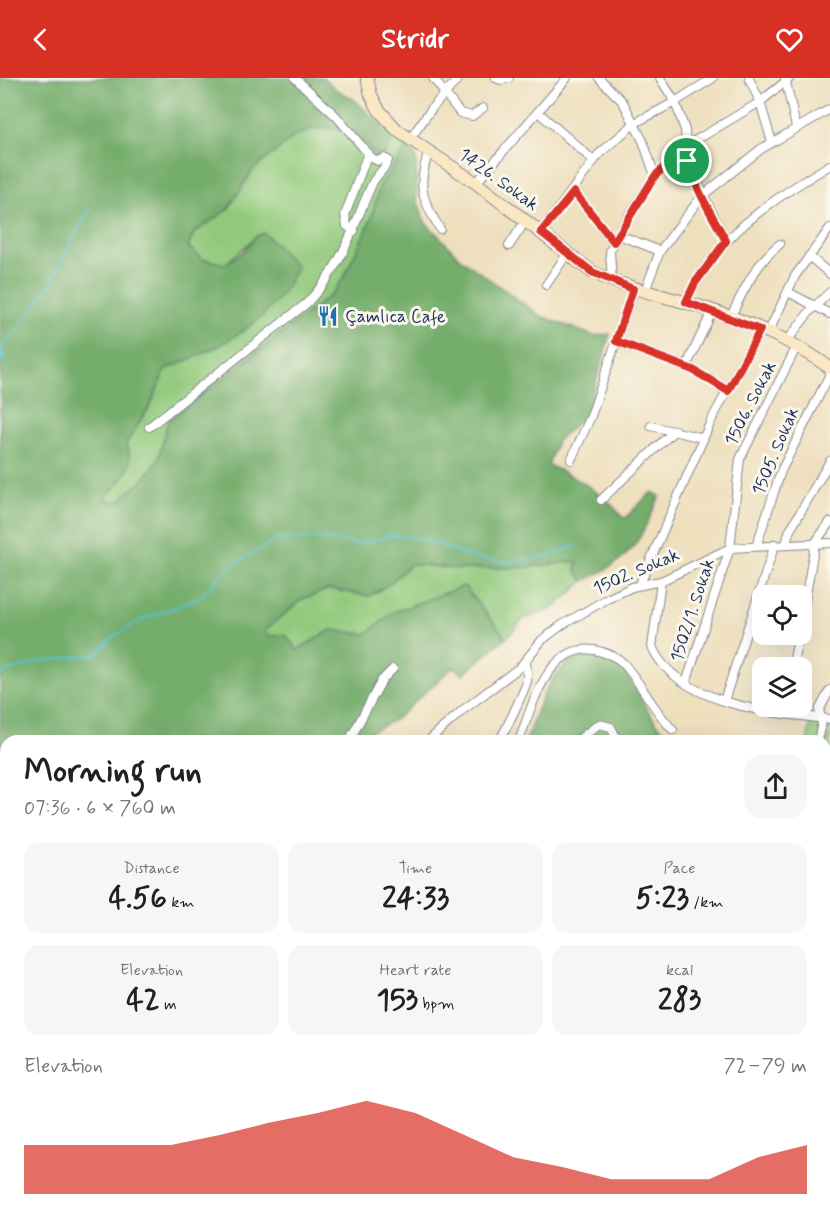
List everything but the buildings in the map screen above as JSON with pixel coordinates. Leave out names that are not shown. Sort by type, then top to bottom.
[{"type":"main road","name":"1426. Sokak","points":[[367,78],[371,95],[379,110],[398,131],[476,183],[567,254],[612,282],[686,302],[792,343],[830,368]]},
{"type":"street","points":[[149,427],[307,303],[328,280],[354,231],[374,180],[382,172],[388,160],[378,161],[368,153],[336,116],[295,78]]},
{"type":"street","points":[[433,78],[460,113],[472,116],[483,108]]},
{"type":"street","points":[[410,139],[459,78]]},
{"type":"street","points":[[496,78],[501,80],[509,78]]},
{"type":"street","points":[[476,183],[567,78]]},
{"type":"street","points":[[599,78],[623,102],[635,123],[655,176]]},
{"type":"street","points":[[660,78],[675,102],[685,130],[687,161],[702,196],[726,241]]},
{"type":"street","points":[[541,232],[574,192],[577,182],[593,160],[635,123],[713,78]]},
{"type":"street","points":[[748,78],[760,102],[772,142]]},
{"type":"street","points":[[612,282],[610,251],[616,238],[655,176],[686,146],[760,102],[787,79],[796,127]]},
{"type":"street","points":[[571,460],[595,406],[616,341],[660,251],[702,196],[772,142],[830,109]]},
{"type":"street","points":[[538,112],[593,160]]},
{"type":"street","points":[[429,151],[421,173],[422,194],[440,229]]},
{"type":"street","points":[[354,231],[347,226],[345,215],[368,153]]},
{"type":"street","points":[[686,302],[695,283],[726,241],[747,219],[830,165]]},
{"type":"street","points":[[574,192],[616,238],[660,251]]},
{"type":"street","points":[[509,246],[526,220]]},
{"type":"street","points":[[640,584],[703,438],[728,391],[809,256],[830,228]]},
{"type":"street","points":[[730,318],[746,287],[770,251],[780,244]]},
{"type":"street","points":[[546,285],[567,254]]},
{"type":"street","points":[[809,256],[830,274]]},
{"type":"street","points":[[788,292],[830,314]]},
{"type":"street","name":"1506. Sokak","points":[[730,548],[740,459],[792,343],[810,311],[830,292]]},
{"type":"street","points":[[686,367],[712,312]]},
{"type":"street","points":[[616,341],[686,367],[728,391]]},
{"type":"street","name":"1505. Sokak","points":[[757,544],[781,471],[830,374]]},
{"type":"street","points":[[651,426],[703,438]]},
{"type":"street","points":[[601,500],[675,430]]},
{"type":"street","points":[[786,544],[794,522],[830,461]]},
{"type":"street","points":[[808,585],[815,543],[830,522]]},
{"type":"street","name":"1502. Sokak","points":[[435,735],[526,661],[542,640],[562,625],[605,600],[640,584],[661,581],[730,548],[757,544],[830,543]]},
{"type":"street","points":[[724,701],[775,544]]},
{"type":"street","name":"1502/1. Sokak","points":[[686,683],[730,548]]},
{"type":"street","points":[[661,581],[652,647],[666,668],[686,683],[724,701],[752,706]]},
{"type":"street","points":[[521,735],[535,697],[548,675],[566,654],[581,648],[603,651],[622,662],[659,716],[673,730]]},
{"type":"street","points":[[526,661],[527,683],[535,697]]},
{"type":"street","points":[[352,735],[382,680],[393,669]]},
{"type":"street","points":[[504,735],[527,683]]},
{"type":"street","points":[[819,735],[822,722],[819,718],[819,710],[830,690]]},
{"type":"street","points":[[812,717],[830,719]]},
{"type":"street","points":[[585,735],[599,724],[608,724],[616,735]]},
{"type":"green space","points":[[0,78],[324,78],[337,90],[355,100],[392,136],[386,153],[375,156],[355,131],[315,128],[295,136],[253,170],[228,209],[194,233],[188,247],[202,259],[225,264],[243,252],[256,236],[264,233],[297,267],[286,288],[273,305],[242,332],[165,370],[151,404],[126,444],[130,462],[125,475],[104,500],[118,502],[142,481],[158,461],[168,421],[332,294],[344,277],[371,220],[380,186],[408,145],[416,156],[417,199],[425,222],[461,259],[541,316],[594,336],[610,334],[587,413],[557,441],[548,465],[589,487],[608,501],[624,519],[652,492],[660,496],[639,538],[625,556],[584,581],[576,571],[577,561],[527,567],[460,569],[411,564],[388,585],[369,596],[329,589],[303,599],[265,630],[268,636],[286,635],[297,650],[331,630],[366,634],[394,612],[464,586],[506,638],[463,674],[453,667],[396,719],[365,735],[0,735]]},
{"type":"green space","points":[[315,128],[355,131],[386,153],[392,136],[408,145],[380,186],[371,220],[344,277],[332,294],[168,421],[158,461],[142,481],[118,503],[103,500],[121,481],[128,469],[129,461],[125,444],[151,405],[165,370],[221,345],[297,267],[264,233],[225,264],[202,259],[188,246],[194,233],[228,209],[253,170],[294,136]]},
{"type":"green space","points":[[577,561],[576,571],[584,581],[552,609],[523,619],[506,638],[464,586],[394,612],[366,634],[331,630],[297,650],[268,636],[264,630],[303,599],[329,589],[369,596],[388,585],[411,564],[460,569],[527,567]]},
{"type":"green space","points":[[585,653],[609,657],[620,666],[651,716],[670,735],[528,735],[540,702],[553,678],[573,659]]},
{"type":"green space","points":[[811,720],[830,722],[830,735],[808,735]]},
{"type":"waterway","points":[[0,350],[46,292],[89,208]]},
{"type":"waterway","points":[[0,674],[38,662],[96,654],[112,638],[141,620],[200,598],[229,567],[277,540],[321,538],[360,544],[393,535],[425,539],[469,557],[507,562],[544,557],[577,545]]},
{"type":"place","name":"Çamlıca Cafe","points":[[328,316]]},
{"type":"route","points":[[686,146],[687,161],[702,196],[726,241],[695,283],[686,302],[760,330],[728,391],[693,370],[616,341],[633,289],[592,272],[541,232],[574,192],[578,200],[614,242],[655,176],[686,146]]}]
